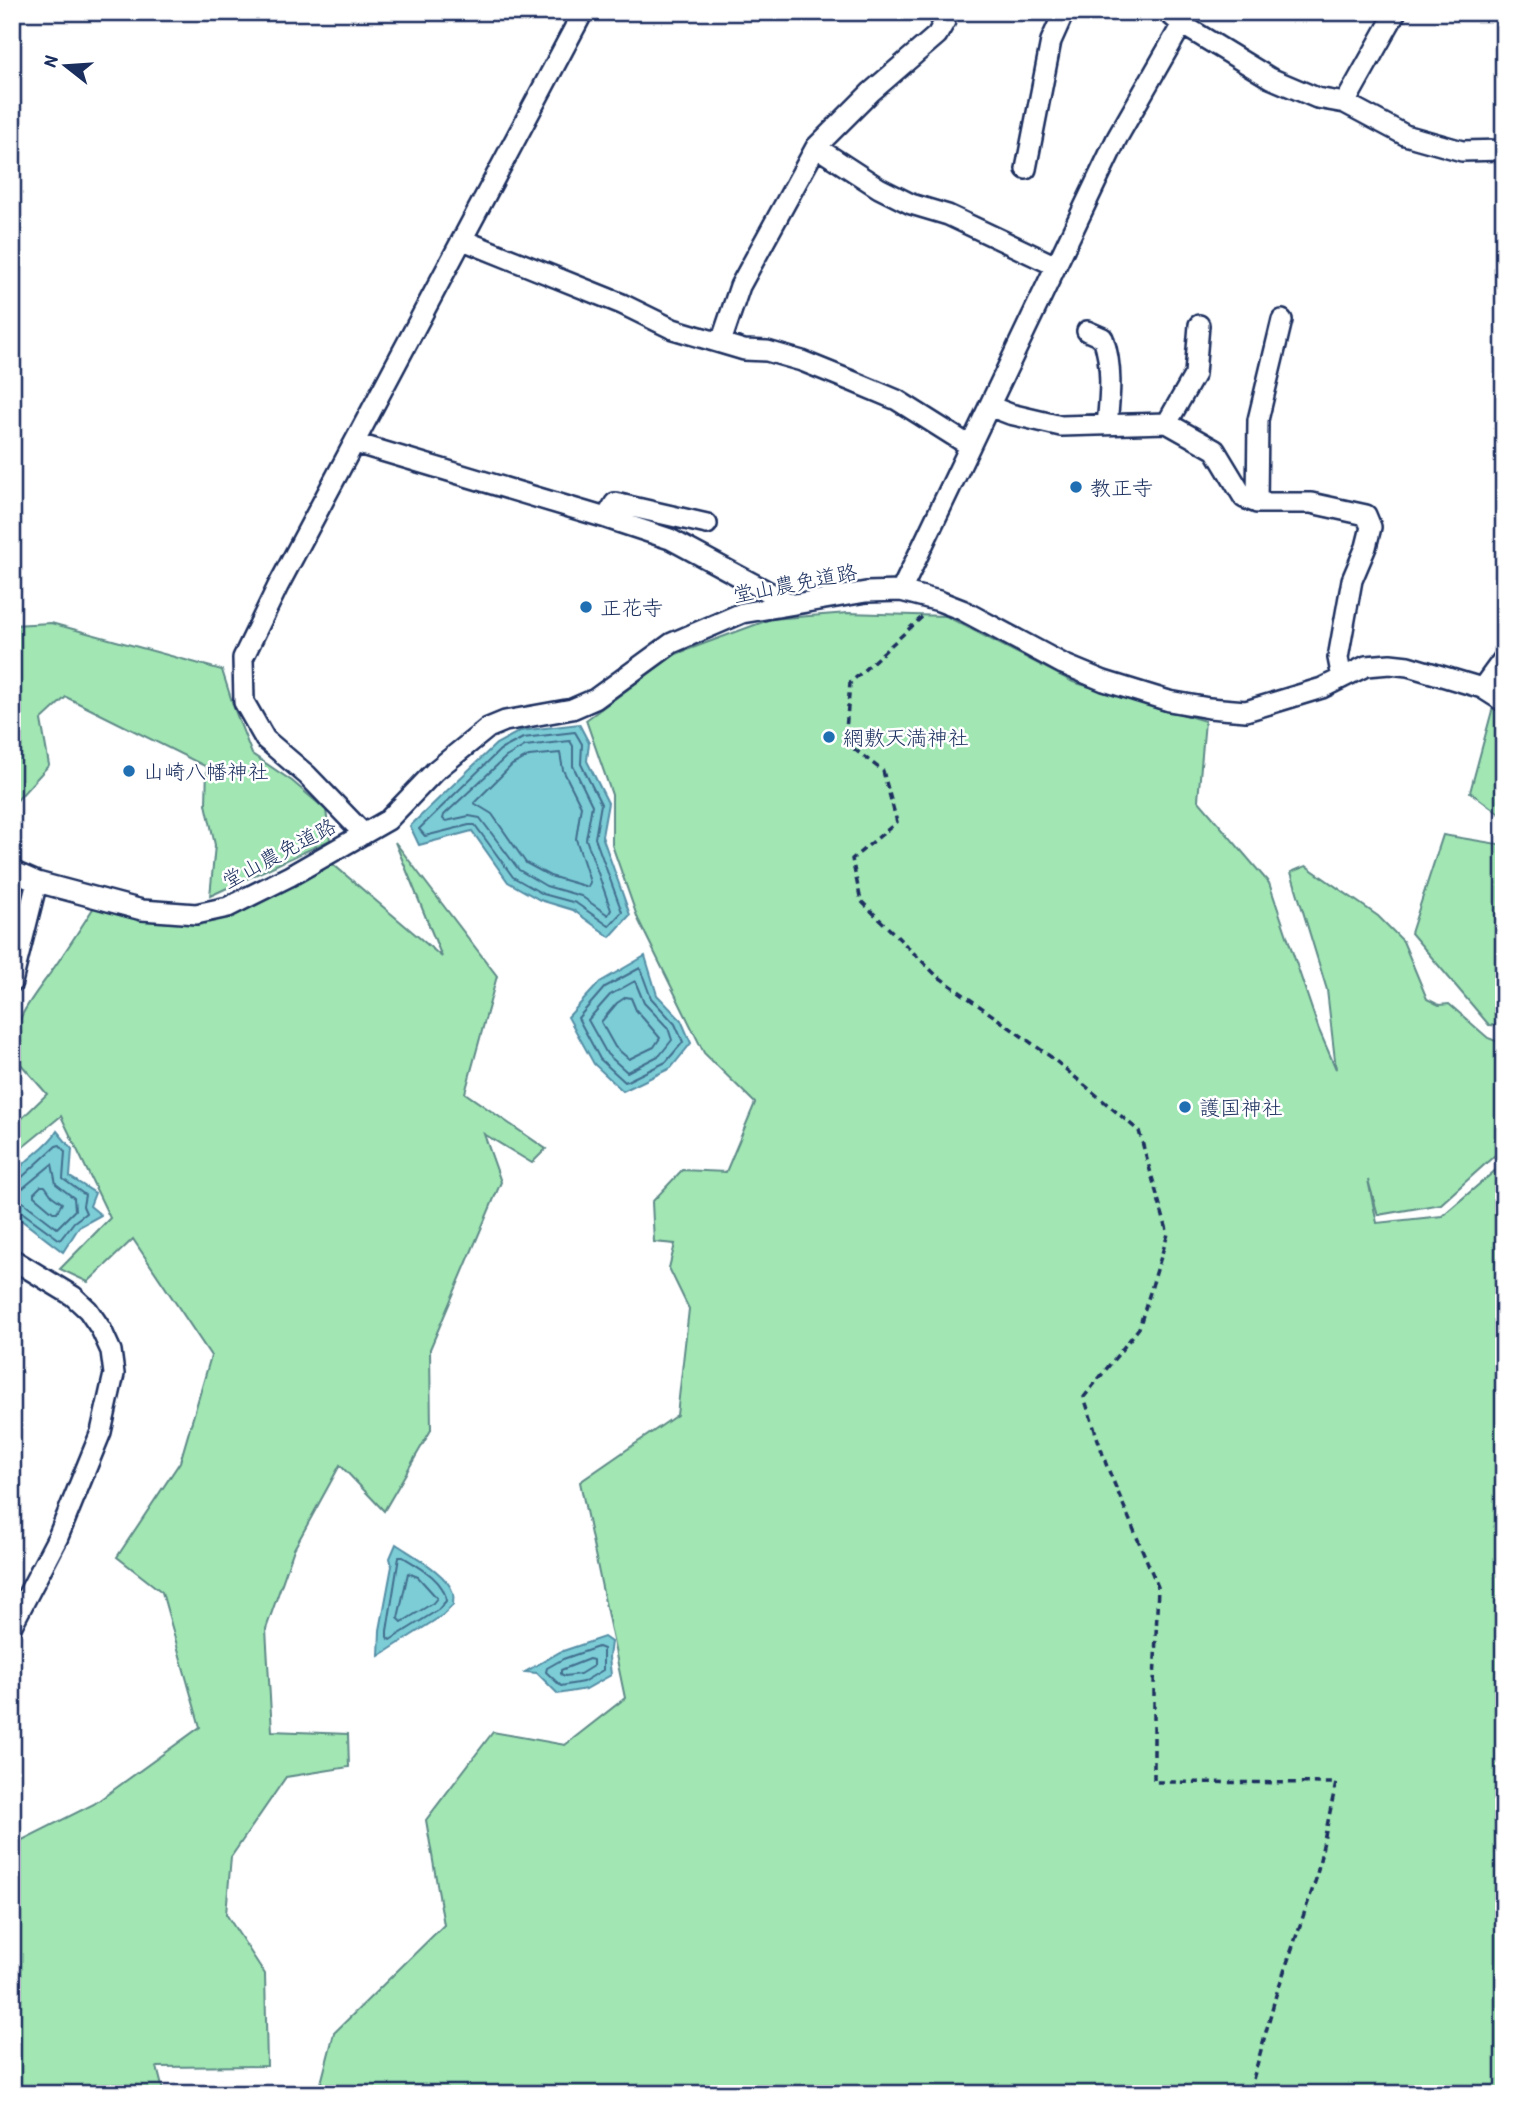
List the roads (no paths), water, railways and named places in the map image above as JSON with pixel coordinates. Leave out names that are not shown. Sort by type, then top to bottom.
[{"type":"street","points":[[364,834],[307,775],[265,739],[244,702],[243,658],[583,12]]},
{"type":"street","points":[[721,342],[740,286],[816,147],[871,92],[937,35],[946,12]]},
{"type":"street","points":[[1026,169],[1051,41],[1064,12]]},
{"type":"street","points":[[1167,12],[1186,19],[1270,78],[1317,98],[1345,103],[1405,135],[1462,150],[1504,150]]},
{"type":"street","points":[[1345,103],[1396,12]]},
{"type":"street","points":[[901,592],[1117,138],[1186,19]]},
{"type":"street","points":[[816,147],[878,188],[911,204],[948,215],[1056,266]]},
{"type":"street","points":[[463,240],[622,304],[673,329],[744,350],[766,351],[802,361],[865,386],[897,400],[970,446]]},
{"type":"street","points":[[1257,503],[1258,420],[1282,320]]},
{"type":"street","points":[[1167,423],[1195,374],[1199,325]]},
{"type":"street","points":[[1087,331],[1103,338],[1108,352],[1111,387],[1107,425]]},
{"type":"street","points":[[989,406],[1061,426],[1167,423],[1215,450],[1244,498],[1257,503],[1311,503],[1366,514],[1371,527],[1352,580],[1338,658],[1342,678]]},
{"type":"street","points":[[355,443],[670,539],[792,604]]},
{"type":"street","points":[[606,518],[615,503],[706,524]]},
{"type":"street","name":"堂山農免道路","points":[[12,871],[37,882],[142,910],[196,914],[228,907],[290,876],[388,820],[435,771],[488,729],[505,721],[545,715],[595,699],[672,643],[742,613],[866,592],[901,592],[939,601],[962,610],[1063,664],[1104,681],[1169,701],[1209,708],[1247,711],[1322,688],[1366,666],[1390,664],[1408,666],[1482,688],[1504,702]]},
{"type":"street","points":[[1482,688],[1504,658]]},
{"type":"street","points":[[12,982],[37,882]]},
{"type":"street","points":[[12,1259],[73,1296],[88,1310],[111,1351],[114,1374],[101,1432],[58,1537],[12,1625]]},
{"type":"water","points":[[579,724],[589,743],[587,761],[608,803],[602,836],[630,915],[610,937],[573,910],[540,900],[508,882],[472,831],[419,845],[410,826],[496,744],[520,731]]},
{"type":"water","points":[[645,956],[657,995],[681,1020],[691,1043],[671,1068],[623,1091],[594,1064],[568,1017],[600,982]]},
{"type":"water","points":[[57,1131],[72,1149],[70,1177],[95,1193],[90,1206],[101,1215],[79,1227],[63,1252],[12,1213],[11,1189],[15,1175]]},
{"type":"water","points":[[396,1544],[444,1579],[453,1593],[453,1605],[443,1615],[379,1656],[380,1630],[392,1566],[390,1558]]},
{"type":"water","points":[[604,1637],[611,1642],[611,1675],[586,1689],[558,1694],[537,1673],[525,1672],[560,1652]]},
{"type":"place","name":"教正寺","points":[[1076,487]]},
{"type":"place","name":"正花寺","points":[[586,607]]},
{"type":"place","name":"網敷天満神社","points":[[829,737]]},
{"type":"place","name":"山崎八幡神社","points":[[129,771]]},
{"type":"place","name":"護国神社","points":[[1185,1107]]}]
